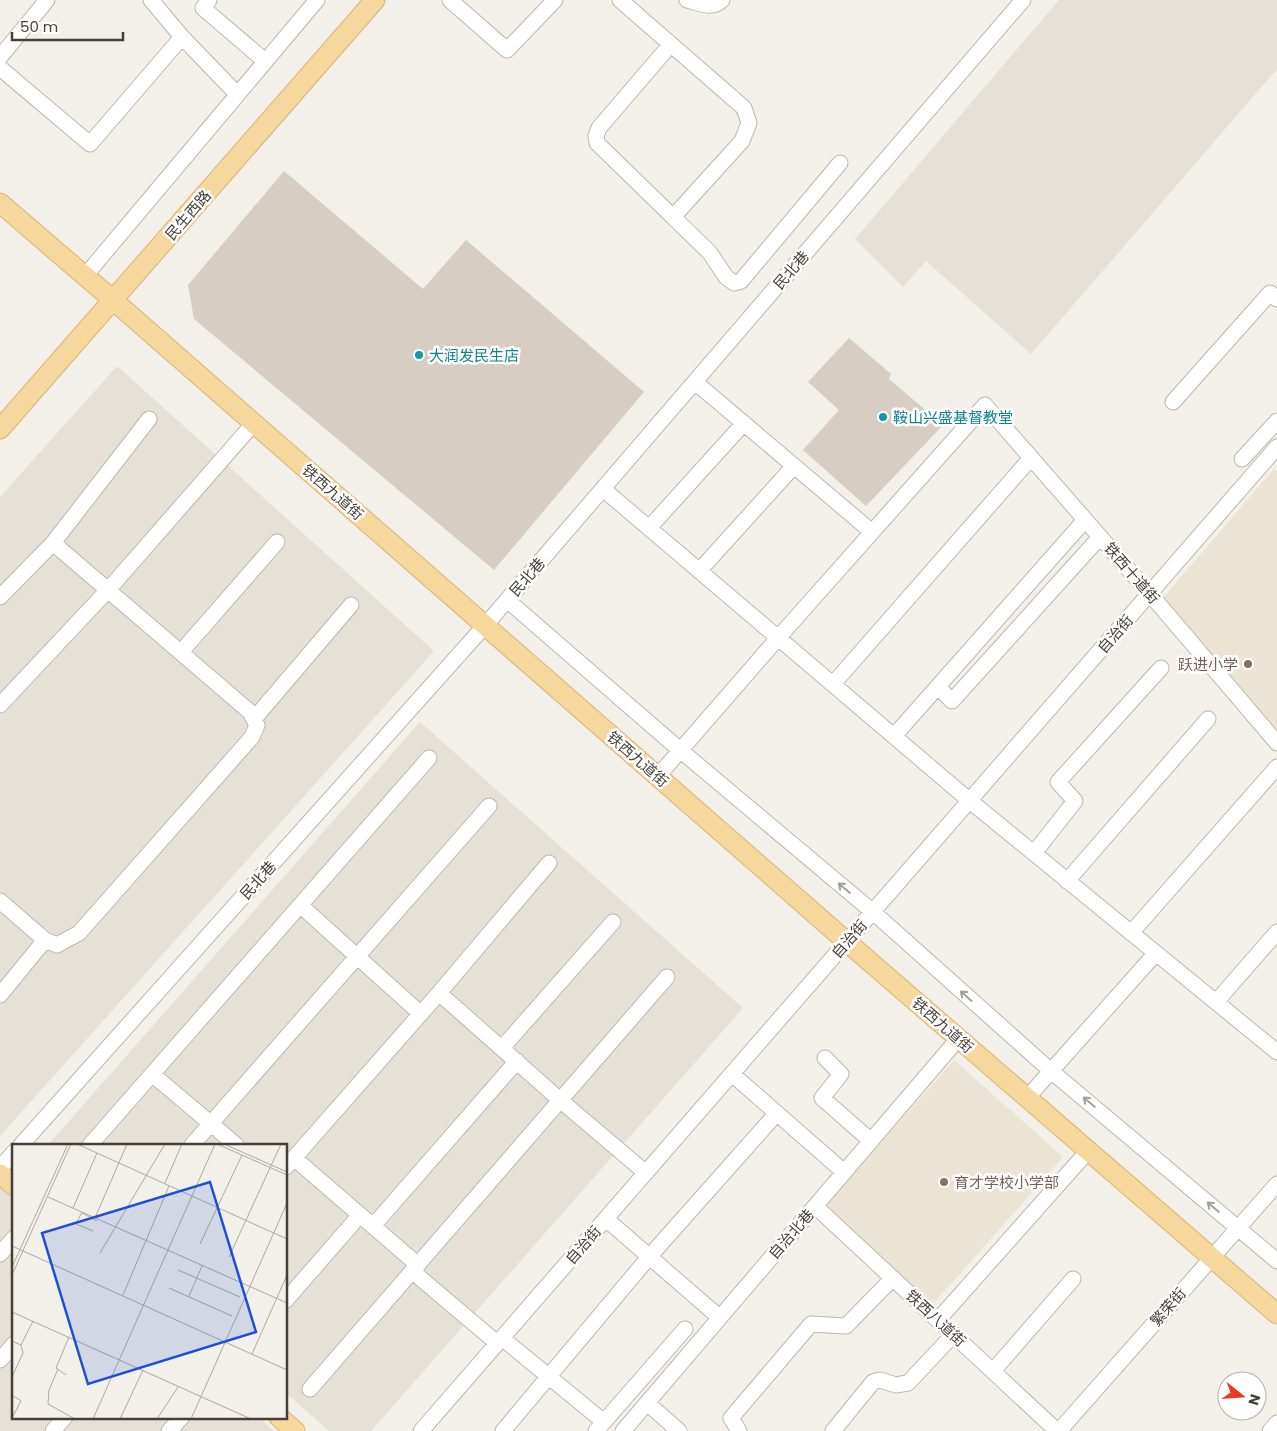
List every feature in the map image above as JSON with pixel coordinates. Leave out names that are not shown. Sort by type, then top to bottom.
[{"type":"main road","name":"民生西路","points":[[0,429],[375,0]]},
{"type":"main road","name":"铁西九道街","points":[[0,203],[847,942],[1277,1314]]},
{"type":"main road","points":[[0,1174],[12,1184]]},
{"type":"main road","points":[[280,1418],[295,1431]]},
{"type":"street","points":[[0,57],[47,0]]},
{"type":"street","points":[[152,0],[182,37],[237,94]]},
{"type":"street","points":[[209,0],[203,8],[265,61]]},
{"type":"street","points":[[85,276],[317,0]]},
{"type":"street","points":[[450,0],[507,50],[556,0]]},
{"type":"street","points":[[620,0],[744,108],[749,123],[742,141],[673,217]]},
{"type":"street","points":[[687,0],[708,6],[720,3],[722,0]]},
{"type":"street","name":"民北巷","points":[[22,1144],[507,600],[1023,0]]},
{"type":"street","points":[[0,68],[90,144],[182,37]]},
{"type":"street","points":[[671,44],[599,128],[596,136],[597,143],[710,253],[726,277],[734,282],[741,281],[840,163]]},
{"type":"street","points":[[1173,402],[1270,293],[1277,299]]},
{"type":"street","points":[[658,776],[872,532],[695,382]]},
{"type":"street","name":"铁西十道街","points":[[872,532],[984,405],[1150,594],[1277,743]]},
{"type":"street","points":[[0,597],[52,543],[148,419]]},
{"type":"street","points":[[1242,459],[1277,421]]},
{"type":"street","points":[[0,705],[108,590],[254,423]]},
{"type":"street","points":[[649,528],[744,423]]},
{"type":"street","name":"自治街","points":[[421,1431],[1276,451]]},
{"type":"street","points":[[833,684],[1031,458]]},
{"type":"street","points":[[699,571],[794,466]]},
{"type":"street","points":[[603,489],[970,801],[1276,1050]]},
{"type":"street","points":[[894,736],[1085,520]]},
{"type":"street","points":[[938,687],[952,701],[1100,537]]},
{"type":"street","points":[[181,652],[277,542]]},
{"type":"street","points":[[0,901],[44,940],[57,945],[79,933],[252,737],[258,725],[250,712],[52,543]]},
{"type":"street","points":[[507,600],[680,750],[873,912],[1051,1071],[1277,1261]]},
{"type":"street","points":[[254,719],[351,605]]},
{"type":"street","points":[[1034,853],[1075,801],[1058,782],[1161,668]]},
{"type":"street","points":[[1067,881],[1208,719]]},
{"type":"street","points":[[91,1144],[429,758]]},
{"type":"street","points":[[1131,933],[1277,767]]},
{"type":"street","points":[[193,1144],[489,806]]},
{"type":"street","points":[[549,863],[421,1014],[290,1162],[373,1226],[415,1268],[500,1341],[549,1377],[600,1426],[685,1329]]},
{"type":"street","points":[[300,905],[421,1014]]},
{"type":"street","points":[[502,1048],[613,922]]},
{"type":"street","points":[[1216,1002],[1277,932]]},
{"type":"street","points":[[0,995],[44,940]]},
{"type":"street","points":[[1027,1098],[1156,953]]},
{"type":"street","points":[[310,1389],[666,977]]},
{"type":"street","points":[[439,992],[560,1100],[646,1173]]},
{"type":"street","name":"自治北巷","points":[[623,1431],[958,1038]]},
{"type":"street","points":[[825,1058],[841,1074],[822,1098],[871,1141]]},
{"type":"street","points":[[373,1226],[517,1061]]},
{"type":"street","points":[[152,1074],[235,1144]]},
{"type":"street","points":[[732,1074],[844,1172]]},
{"type":"street","points":[[503,1431],[649,1257],[777,1113]]},
{"type":"street","points":[[938,1320],[1088,1151]]},
{"type":"street","points":[[0,1168],[12,1154]]},
{"type":"street","name":"繁荣街","points":[[1058,1431],[1277,1184]]},
{"type":"street","name":"铁西八道街","points":[[815,1206],[1058,1431]]},
{"type":"street","points":[[288,1298],[360,1215]]},
{"type":"street","points":[[606,1219],[719,1317]]},
{"type":"street","points":[[0,1254],[12,1240]]},
{"type":"street","points":[[738,1431],[731,1418],[811,1324],[846,1326],[893,1278]]},
{"type":"street","points":[[993,1371],[1073,1279]]},
{"type":"street","points":[[833,1431],[873,1382],[880,1380],[896,1385],[908,1383],[954,1334]]},
{"type":"street","points":[[0,1360],[12,1346]]},
{"type":"street","points":[[647,1403],[679,1431]]},
{"type":"street","points":[[53,1431],[64,1418]]},
{"type":"street","points":[[169,1431],[181,1418]]},
{"type":"street","points":[[1270,1431],[1277,1423]]},
{"type":"shaded area","points":[[1059,0],[1277,0],[1277,69],[1031,354],[926,261],[903,287],[855,239]]},
{"type":"shaded area","points":[[117,366],[434,651],[0,1136],[0,497]]},
{"type":"shaded area","name":"跃进小学","points":[[1274,469],[1277,471],[1277,730],[1163,598]]},
{"type":"shaded area","points":[[420,722],[743,1008],[371,1431],[329,1431],[288,1395],[288,1144],[49,1144]]},
{"type":"shaded area","name":"育才学校小学部","points":[[954,1060],[1063,1157],[933,1304],[824,1207]]},
{"type":"shaded area","points":[[0,1187],[12,1198],[12,1418],[259,1418],[274,1431],[0,1431]]},
{"type":"building","name":"大润发民生店","points":[[284,171],[423,289],[466,240],[644,392],[494,570],[194,319],[188,285]]},
{"type":"building","name":"鞍山兴盛基督教堂","points":[[849,338],[891,374],[889,379],[943,425],[866,506],[803,450],[839,410],[808,382]]},
{"type":"place","name":"大润发民生店","points":[[419,355]]},
{"type":"place","name":"鞍山兴盛基督教堂","points":[[883,417]]},
{"type":"place","name":"跃进小学","points":[[1248,664]]},
{"type":"place","name":"育才学校小学部","points":[[944,1182]]}]
